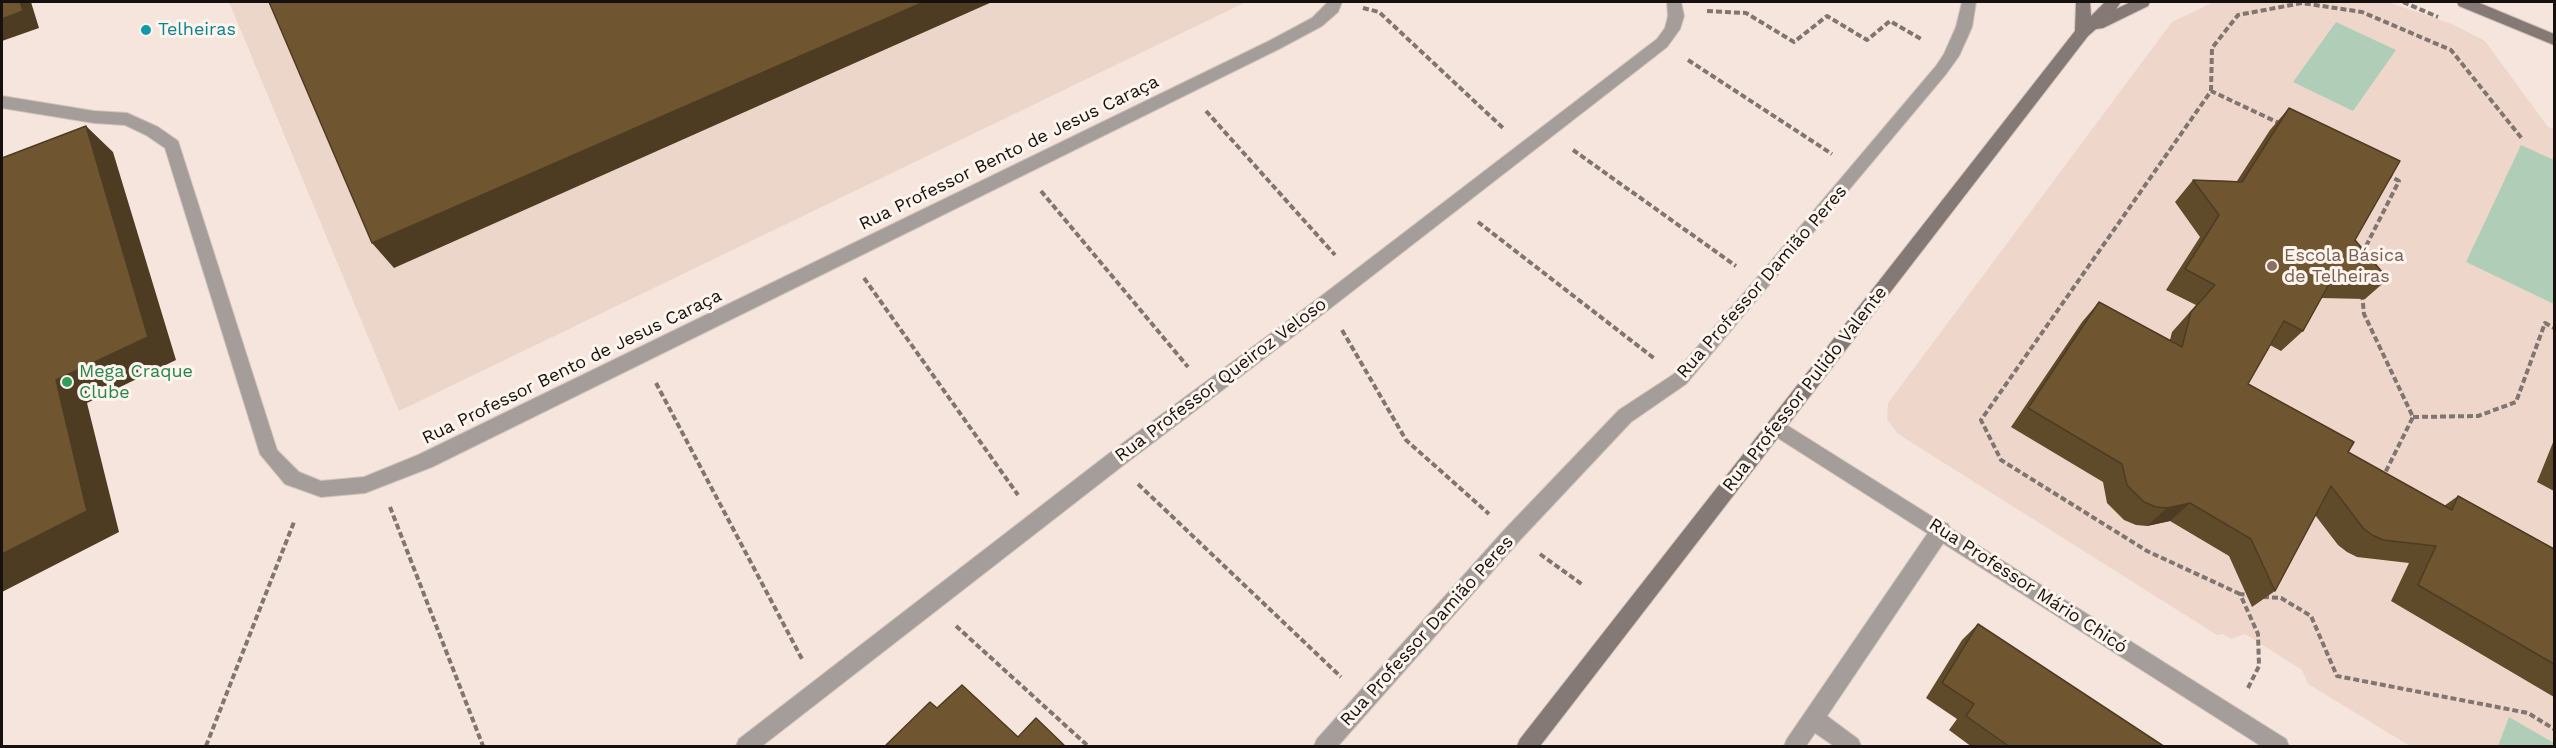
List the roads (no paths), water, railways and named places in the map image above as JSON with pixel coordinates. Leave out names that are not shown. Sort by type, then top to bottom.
[{"type":"main road","points":[[2083,2],[2083,32],[2143,2]]},
{"type":"main road","name":"Rua Professor Pulido Valente","points":[[2083,32],[2099,2]]},
{"type":"main road","name":"Rua Professor Pulido Valente","points":[[1527,747],[2083,32],[2114,2]]},
{"type":"main road","points":[[2464,2],[2554,40]]},
{"type":"street","name":"Rua Professor Bento de Jesus Caraça","points":[[2,102],[94,117],[127,119],[152,131],[172,145],[269,454],[292,478],[321,489],[365,485],[425,461],[1274,45],[1317,22],[1333,8],[1335,2]]},
{"type":"street","name":"Rua Professor Queiroz Veloso","points":[[746,747],[930,602],[1326,302],[1662,43],[1672,29],[1676,16],[1674,2]]},
{"type":"street","name":"Rua Professor Damião Peres","points":[[1324,747],[1513,534],[1625,416],[1680,379],[1762,285],[1951,56],[1964,27],[1969,2]]},
{"type":"street","name":"Rua Professor Mário Chicó","points":[[1777,427],[2279,747]]},
{"type":"street","points":[[1794,747],[1941,530]]},
{"type":"street","points":[[1813,718],[1851,747]]},
{"type":"place","name":"Telheiras","points":[[146,30]]},
{"type":"place","name":"Escola Básica de Telheiras","points":[[2272,266]]},
{"type":"place","name":"Mega Craque Clube","points":[[67,382]]}]
